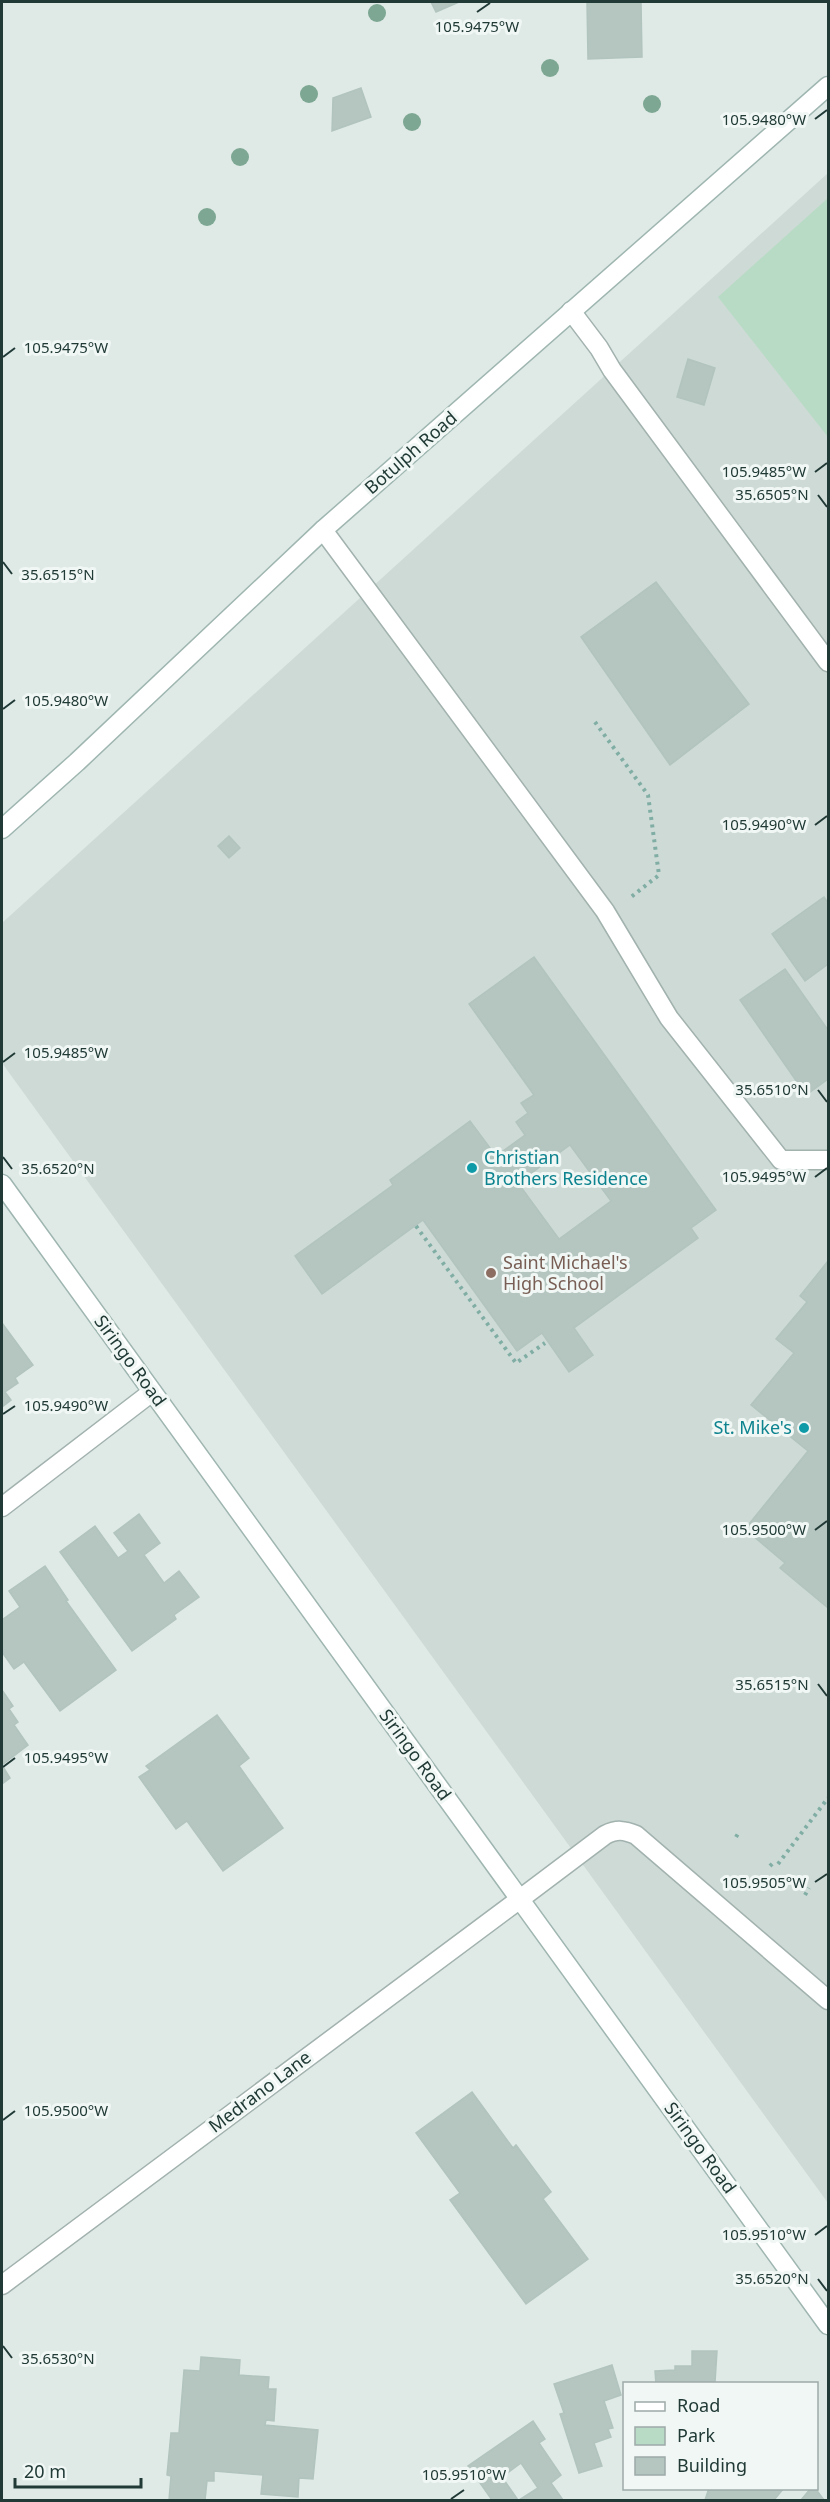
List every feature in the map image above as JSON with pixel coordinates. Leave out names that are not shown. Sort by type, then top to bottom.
[{"type":"street","name":"Botulph Road","points":[[2,829],[77,762],[323,530],[828,86]]},
{"type":"street","points":[[571,311],[828,662]]},
{"type":"street","points":[[323,530],[604,911],[669,1018],[781,1160],[828,1160]]},
{"type":"street","name":"Siringo Road","points":[[2,1184],[519,1899],[827,2319]]},
{"type":"street","points":[[2,1507],[152,1392]]},
{"type":"street","name":"Medrano Lane","points":[[2,2285],[605,1835],[615,1830],[625,1830],[636,1835],[828,2000]]},
{"type":"path","points":[[595,722],[648,795],[659,875],[629,898]]},
{"type":"path","points":[[416,1226],[516,1363],[545,1343]]},
{"type":"path","points":[[770,1866],[776,1862],[828,1798]]},
{"type":"path","points":[[736,1838],[739,1832]]},
{"type":"path","points":[[805,1895],[809,1888]]},
{"type":"shaded area","name":"Saint Michael's High School","points":[[828,173],[828,2203],[2,1063],[2,923]]},
{"type":"green space","points":[[828,198],[828,437],[718,297]]},
{"type":"building","points":[[431,2],[459,2],[436,12]]},
{"type":"building","points":[[587,2],[641,2],[642,57],[588,59]]},
{"type":"building","points":[[361,88],[371,117],[332,131],[333,98]]},
{"type":"building","points":[[688,359],[715,368],[704,405],[677,397]]},
{"type":"building","points":[[656,582],[749,704],[670,765],[581,637]]},
{"type":"building","points":[[229,836],[240,848],[229,858],[218,846]]},
{"type":"building","points":[[824,897],[828,903],[828,964],[805,981],[772,934]]},
{"type":"building","name":"Christian Brothers Residence","points":[[534,957],[716,1210],[691,1228],[698,1238],[574,1328],[593,1355],[569,1372],[542,1333],[517,1351],[423,1220],[322,1294],[295,1256],[393,1185],[390,1180],[470,1121],[496,1156],[525,1135],[516,1122],[528,1113],[521,1103],[534,1095],[469,1004]],"holes":[[[570,1145],[611,1201],[559,1239],[518,1183]]]},
{"type":"building","points":[[785,969],[828,1030],[828,1079],[806,1095],[740,1000]]},
{"type":"building","name":"St. Mike's","points":[[828,1261],[828,1608],[780,1568],[785,1563],[745,1529],[808,1451],[751,1405],[794,1353],[776,1339],[807,1302],[800,1296]]},
{"type":"building","points":[[2,1323],[33,1365],[15,1378],[18,1383],[5,1392],[11,1400],[2,1407]]},
{"type":"building","points":[[139,1514],[160,1543],[144,1555],[164,1583],[179,1571],[199,1597],[174,1615],[176,1619],[132,1651],[60,1552],[95,1526],[118,1558],[128,1551],[114,1533]]},
{"type":"building","points":[[45,1566],[68,1600],[66,1601],[116,1670],[60,1711],[24,1662],[14,1669],[2,1652],[2,1620],[20,1607],[9,1591]]},
{"type":"building","points":[[2,1690],[13,1706],[9,1709],[18,1722],[14,1725],[28,1745],[2,1765]]},
{"type":"building","points":[[217,1715],[249,1758],[239,1766],[283,1828],[223,1871],[187,1821],[176,1829],[139,1777],[150,1770],[146,1766]]},
{"type":"building","points":[[2,1765],[10,1778],[2,1784]]},
{"type":"building","points":[[472,2092],[513,2148],[516,2145],[551,2192],[543,2199],[588,2259],[526,2304],[450,2200],[460,2193],[416,2133]]},
{"type":"building","points":[[692,2351],[717,2351],[715,2382],[656,2382],[655,2371],[675,2370],[675,2366],[692,2366]]},
{"type":"building","points":[[201,2357],[240,2360],[239,2375],[269,2377],[268,2389],[276,2389],[274,2421],[266,2420],[265,2425],[318,2430],[313,2479],[299,2478],[298,2497],[261,2494],[263,2475],[214,2471],[214,2481],[207,2481],[205,2500],[169,2500],[171,2476],[167,2475],[171,2433],[179,2433],[184,2370],[200,2371]]},
{"type":"building","points":[[612,2365],[621,2395],[604,2401],[613,2428],[608,2429],[611,2437],[594,2443],[602,2466],[579,2473],[560,2414],[564,2413],[554,2384]]},
{"type":"building","points":[[533,2421],[545,2439],[539,2443],[561,2475],[551,2483],[563,2500],[519,2500],[538,2488],[521,2463],[502,2477],[518,2500],[492,2500],[468,2466]]},
{"type":"building","points":[[708,2490],[782,2490],[774,2500],[705,2500]]},
{"type":"building","points":[[809,2490],[816,2490],[824,2500],[801,2500]]},
{"type":"place","name":"Christian Brothers Residence","points":[[472,1168]]},
{"type":"place","name":"Saint Michael's High School","points":[[491,1273]]},
{"type":"place","name":"St. Mike's","points":[[804,1428]]}]
